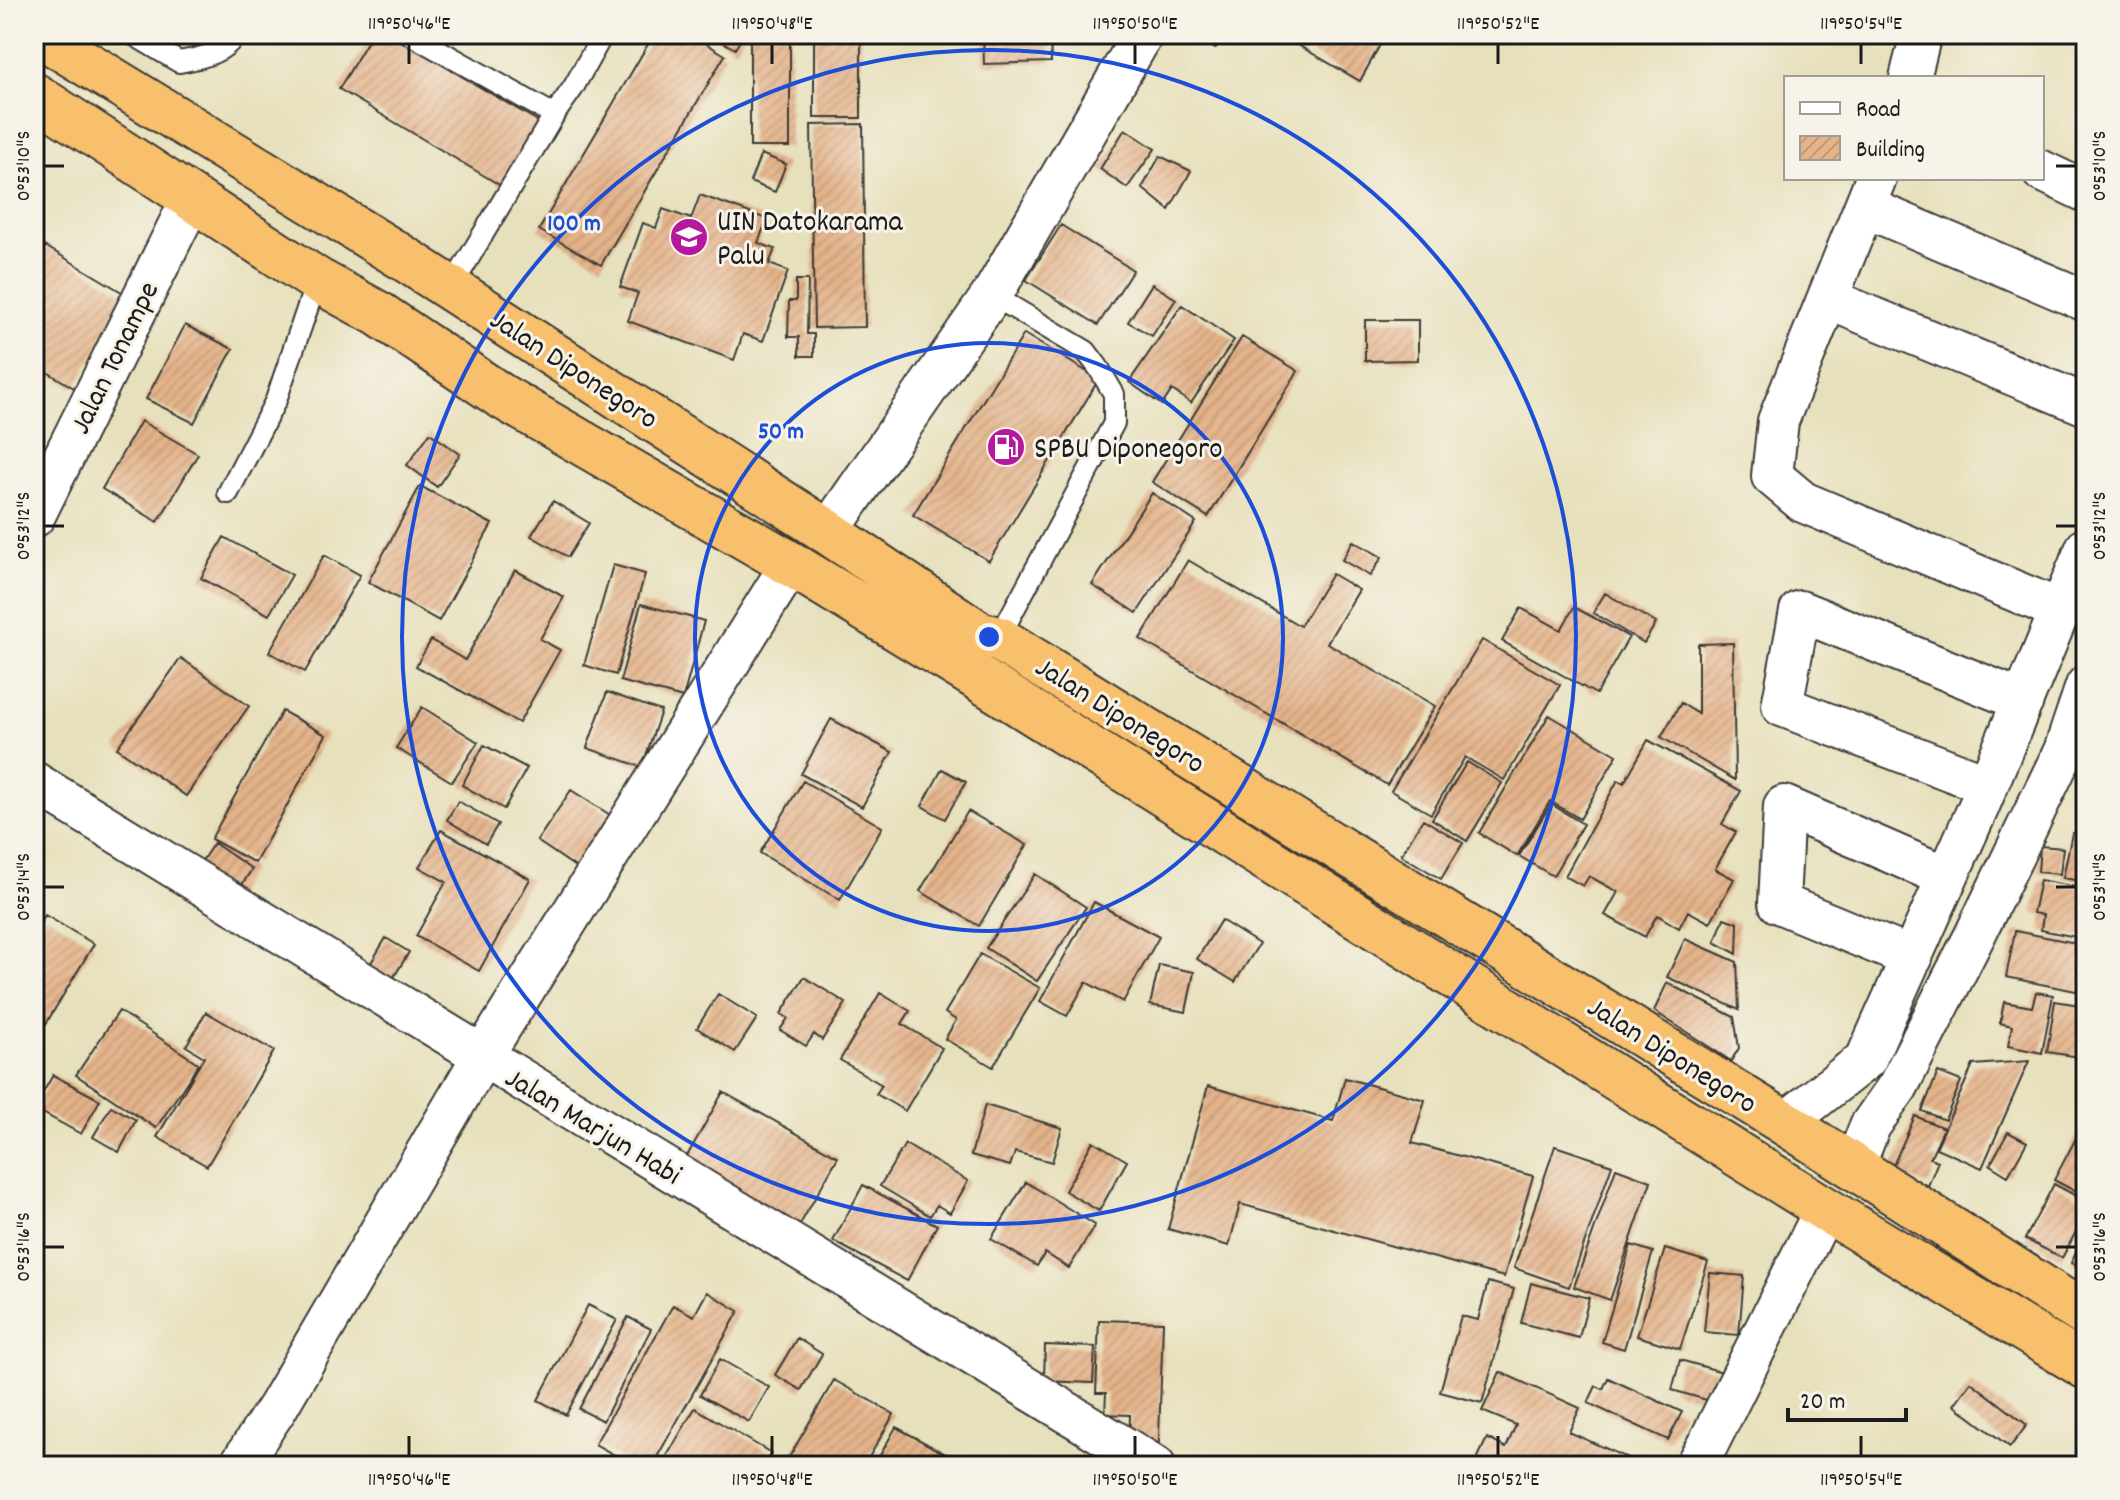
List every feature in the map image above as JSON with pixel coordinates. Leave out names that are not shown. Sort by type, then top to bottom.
[{"type":"highway","name":"Jalan Diponegoro","points":[[38,34],[451,288],[980,634],[999,639],[1785,1123],[2086,1315]]},
{"type":"highway","name":"Jalan Diponegoro","points":[[34,95],[317,280],[379,314],[501,396],[791,564],[973,675],[1825,1209],[2086,1367]]},
{"type":"highway","points":[[379,314],[405,259]]},
{"type":"street","points":[[828,532],[992,295],[1143,34]]},
{"type":"street","points":[[1910,76],[1921,34]]},
{"type":"street","points":[[2044,172],[2086,192]]},
{"type":"street","points":[[2060,610],[1803,502],[1772,476],[1778,421],[1870,192],[2086,301]]},
{"type":"street","name":"Jalan Tonampe","points":[[34,517],[192,198]]},
{"type":"street","points":[[1828,299],[2086,405]]},
{"type":"street","points":[[1785,1123],[1866,1059],[1988,785],[2086,548]]},
{"type":"street","points":[[239,1466],[277,1408],[482,1057],[791,564]]},
{"type":"street","points":[[1988,785],[1782,706],[1800,611],[2023,701]]},
{"type":"street","points":[[1854,1167],[1870,1126],[1898,1086],[2075,753],[2086,686]]},
{"type":"street","name":"Jalan Marjun Habi","points":[[34,782],[1155,1466]]},
{"type":"street","points":[[1912,958],[1779,903],[1784,806],[1947,877]]},
{"type":"street","points":[[1695,1466],[1825,1209]]},
{"type":"lane","points":[[132,34],[179,62],[208,56],[234,39],[236,34]]},
{"type":"lane","points":[[410,34],[554,115]]},
{"type":"lane","points":[[451,288],[603,34]]},
{"type":"lane","points":[[228,493],[276,400],[317,280]]},
{"type":"lane","points":[[973,675],[999,639],[1114,423],[1114,394],[1086,351],[992,295]]},
{"type":"building","points":[[372,34],[390,34],[541,123],[503,187],[339,89]]},
{"type":"building","points":[[654,34],[690,34],[725,55],[601,265],[539,230]]},
{"type":"building","points":[[709,34],[744,34],[735,49]]},
{"type":"building","points":[[750,34],[790,34],[790,147],[750,147]]},
{"type":"building","points":[[814,34],[861,34],[861,118],[814,118]]},
{"type":"building","points":[[983,34],[1050,34],[1051,62],[984,64]]},
{"type":"building","points":[[1193,34],[1226,34],[1215,49]]},
{"type":"building","points":[[1279,34],[1386,34],[1360,81]]},
{"type":"building","points":[[863,124],[865,327],[814,328],[811,125]]},
{"type":"building","points":[[1125,129],[1155,149],[1127,188],[1100,169]]},
{"type":"building","points":[[761,154],[786,164],[775,192],[750,182]]},
{"type":"building","points":[[1160,156],[1191,171],[1169,210],[1142,188]]},
{"type":"building","points":[[700,195],[767,219],[758,243],[775,249],[769,264],[788,271],[763,341],[743,334],[734,360],[628,321],[638,293],[620,287],[643,223],[656,228],[663,209],[691,219]]},
{"type":"building","points":[[1061,225],[1133,270],[1098,325],[1026,280]]},
{"type":"building","points":[[45,246],[130,297],[74,388],[34,364],[34,263]]},
{"type":"building","points":[[796,280],[808,280],[807,334],[814,334],[814,356],[799,356],[799,337],[788,337],[789,301],[796,301]]},
{"type":"building","points":[[1152,284],[1176,299],[1152,336],[1128,322]]},
{"type":"building","points":[[1182,305],[1234,340],[1191,403],[1172,390],[1162,405],[1129,382]]},
{"type":"building","points":[[1365,320],[1418,320],[1418,360],[1365,361]]},
{"type":"building","points":[[185,325],[233,349],[194,423],[146,399]]},
{"type":"building","name":"SPBU Diponegoro","points":[[1024,334],[1099,379],[989,561],[913,515]]},
{"type":"building","points":[[1242,337],[1298,371],[1208,517],[1152,482]]},
{"type":"building","points":[[141,421],[198,454],[158,522],[102,489]]},
{"type":"building","points":[[430,433],[460,454],[437,487],[407,465]]},
{"type":"building","points":[[420,486],[492,524],[439,621],[368,582]]},
{"type":"building","points":[[1152,493],[1196,522],[1137,613],[1092,585]]},
{"type":"building","points":[[553,501],[589,523],[568,557],[531,536]]},
{"type":"building","points":[[224,537],[292,575],[269,615],[201,578]]},
{"type":"building","points":[[1353,541],[1382,557],[1370,576],[1342,560]]},
{"type":"building","points":[[324,555],[360,575],[305,672],[269,652]]},
{"type":"building","points":[[1188,560],[1300,626],[1332,574],[1359,590],[1327,643],[1435,706],[1387,785],[1140,639]]},
{"type":"building","points":[[613,565],[645,574],[616,675],[584,665]]},
{"type":"building","points":[[515,570],[564,597],[540,639],[560,650],[519,723],[416,666],[431,640],[465,660]]},
{"type":"building","points":[[1605,593],[1656,623],[1644,643],[1593,613]]},
{"type":"building","points":[[641,604],[704,621],[683,698],[620,681]]},
{"type":"building","points":[[1574,607],[1629,637],[1596,694],[1502,641],[1521,608],[1561,630]]},
{"type":"building","points":[[1482,640],[1560,685],[1504,780],[1465,757],[1431,814],[1391,791]]},
{"type":"building","points":[[1733,643],[1735,780],[1661,737],[1681,703],[1698,714],[1698,644]]},
{"type":"building","points":[[181,658],[249,706],[186,796],[117,748]]},
{"type":"building","points":[[607,692],[661,711],[642,767],[587,748]]},
{"type":"building","points":[[422,707],[478,742],[452,782],[396,748]]},
{"type":"building","points":[[282,711],[326,735],[255,863],[211,839]]},
{"type":"building","points":[[1549,715],[1617,755],[1580,819],[1550,801],[1517,856],[1479,833]]},
{"type":"building","points":[[831,719],[892,752],[862,807],[801,774]]},
{"type":"building","points":[[1648,740],[1741,791],[1722,824],[1736,832],[1715,869],[1734,879],[1710,923],[1688,911],[1679,928],[1657,915],[1645,937],[1605,915],[1618,892],[1589,876],[1583,886],[1565,876],[1618,780],[1624,783]]},
{"type":"building","points":[[484,745],[527,768],[504,809],[462,785]]},
{"type":"building","points":[[1467,762],[1502,783],[1467,841],[1432,819]]},
{"type":"building","points":[[942,769],[966,782],[945,819],[922,806]]},
{"type":"building","points":[[803,781],[882,827],[840,900],[760,853]]},
{"type":"building","points":[[571,790],[618,820],[583,872],[537,841]]},
{"type":"building","points":[[458,801],[498,824],[486,844],[447,820]]},
{"type":"building","points":[[1551,804],[1583,824],[1553,876],[1519,856]]},
{"type":"building","points":[[968,811],[1027,845],[979,926],[920,891]]},
{"type":"building","points":[[1423,819],[1463,843],[1441,879],[1401,855]]},
{"type":"building","points":[[441,830],[530,879],[479,971],[416,936],[446,882],[419,867]]},
{"type":"building","points":[[2072,833],[2086,836],[2086,882],[2063,878]]},
{"type":"building","points":[[214,843],[252,869],[232,900],[193,874]]},
{"type":"building","points":[[2040,846],[2063,848],[2060,874],[2038,872]]},
{"type":"building","points":[[1035,874],[1086,907],[1037,981],[986,948]]},
{"type":"building","points":[[2040,880],[2086,889],[2086,939],[2041,930],[2043,915],[2033,913]]},
{"type":"building","points":[[1094,902],[1159,937],[1123,1002],[1086,982],[1067,1016],[1040,1001]]},
{"type":"building","points":[[45,915],[94,944],[41,1032],[34,1028],[34,934]]},
{"type":"building","points":[[1724,918],[1738,923],[1737,954],[1715,942]]},
{"type":"building","points":[[1221,920],[1259,944],[1235,982],[1197,959]]},
{"type":"building","points":[[2015,931],[2086,945],[2086,993],[2006,977]]},
{"type":"building","points":[[386,938],[409,952],[389,985],[366,971]]},
{"type":"building","points":[[1685,939],[1737,962],[1739,1010],[1667,977]]},
{"type":"building","points":[[980,954],[1040,988],[993,1067],[945,1039],[956,1020],[945,1013]]},
{"type":"building","points":[[1159,965],[1194,972],[1186,1012],[1150,1005]]},
{"type":"building","points":[[804,977],[846,1003],[822,1040],[814,1034],[806,1046],[780,1030],[788,1018],[781,1014]]},
{"type":"building","points":[[1667,983],[1734,1017],[1739,1048],[1731,1061],[1654,1011]]},
{"type":"building","points":[[2036,992],[2053,995],[2042,1053],[2008,1046],[2012,1026],[2000,1023],[2004,1002],[2032,1007]]},
{"type":"building","points":[[880,993],[910,1011],[902,1024],[942,1048],[905,1111],[876,1094],[882,1085],[840,1060]]},
{"type":"building","points":[[718,994],[757,1018],[735,1052],[697,1028]]},
{"type":"building","points":[[2055,1001],[2086,1006],[2086,1058],[2047,1052]]},
{"type":"building","points":[[119,1011],[199,1064],[156,1128],[76,1075]]},
{"type":"building","points":[[206,1012],[274,1051],[207,1166],[157,1137],[204,1057],[186,1046]]},
{"type":"building","points":[[2029,1061],[1982,1168],[1936,1148],[1973,1065]]},
{"type":"building","points":[[1938,1072],[1961,1081],[1945,1120],[1922,1111]]},
{"type":"building","points":[[53,1075],[100,1100],[81,1134],[34,1108]]},
{"type":"building","points":[[1345,1078],[1425,1100],[1412,1143],[1533,1176],[1504,1277],[1240,1204],[1229,1246],[1168,1229],[1208,1086],[1333,1121]]},
{"type":"building","points":[[723,1092],[838,1157],[793,1237],[678,1172]]},
{"type":"building","points":[[985,1105],[1062,1128],[1052,1162],[1015,1152],[1010,1166],[971,1155]]},
{"type":"building","points":[[111,1106],[136,1120],[119,1152],[93,1137]]},
{"type":"building","points":[[1915,1116],[1944,1128],[1930,1158],[1938,1161],[1928,1186],[1891,1170]]},
{"type":"building","points":[[2086,1119],[2086,1197],[2054,1180]]},
{"type":"building","points":[[2008,1132],[2027,1142],[2008,1176],[1990,1165]]},
{"type":"building","points":[[1093,1141],[1127,1161],[1099,1211],[1065,1191]]},
{"type":"building","points":[[905,1144],[968,1181],[950,1213],[937,1205],[930,1216],[880,1186]]},
{"type":"building","points":[[1555,1146],[1612,1165],[1569,1287],[1514,1268]]},
{"type":"building","points":[[1616,1168],[1651,1181],[1610,1300],[1574,1287]]},
{"type":"building","points":[[1026,1182],[1095,1225],[1069,1268],[1045,1253],[1037,1266],[991,1239]]},
{"type":"building","points":[[2054,1184],[2086,1201],[2086,1213],[2062,1258],[2025,1239]]},
{"type":"building","points":[[863,1185],[937,1225],[907,1281],[833,1241]]},
{"type":"building","points":[[2086,1232],[2086,1270],[2071,1263]]},
{"type":"building","points":[[1631,1245],[1653,1252],[1624,1349],[1602,1342]]},
{"type":"building","points":[[1665,1249],[1708,1262],[1680,1349],[1637,1336]]},
{"type":"building","points":[[1710,1273],[1744,1276],[1739,1335],[1704,1332]]},
{"type":"building","points":[[1488,1282],[1514,1289],[1482,1403],[1440,1392],[1461,1316],[1478,1320]]},
{"type":"building","points":[[1531,1283],[1589,1298],[1579,1338],[1521,1323]]},
{"type":"building","points":[[707,1292],[739,1311],[652,1466],[634,1466],[595,1444],[673,1305],[694,1316]]},
{"type":"building","points":[[588,1305],[617,1320],[566,1415],[538,1400]]},
{"type":"building","points":[[628,1317],[651,1329],[603,1421],[579,1409]]},
{"type":"building","points":[[1099,1320],[1163,1322],[1158,1466],[1129,1446],[1130,1415],[1105,1414],[1106,1393],[1096,1393]]},
{"type":"building","points":[[797,1338],[822,1354],[801,1390],[775,1375]]},
{"type":"building","points":[[1045,1345],[1095,1347],[1093,1383],[1044,1381]]},
{"type":"building","points":[[720,1359],[769,1387],[749,1422],[700,1395]]},
{"type":"building","points":[[1680,1360],[1726,1373],[1717,1403],[1672,1390]]},
{"type":"building","points":[[1500,1372],[1580,1408],[1569,1432],[1645,1466],[1474,1466],[1487,1438],[1506,1448],[1516,1425],[1482,1411]]},
{"type":"building","points":[[1608,1378],[1682,1412],[1668,1440],[1588,1403],[1596,1386],[1603,1389]]},
{"type":"building","points":[[834,1380],[894,1414],[864,1466],[784,1466]]},
{"type":"building","points":[[1971,1382],[2027,1425],[2010,1447],[1954,1405]]},
{"type":"building","points":[[695,1408],[771,1453],[764,1466],[661,1466]]},
{"type":"building","points":[[896,1427],[958,1461],[955,1466],[874,1466]]},
{"type":"place","name":"UIN Datokarama Palu","points":[[689,237]]},
{"type":"place","name":"SPBU Diponegoro","points":[[1006,447]]}]
